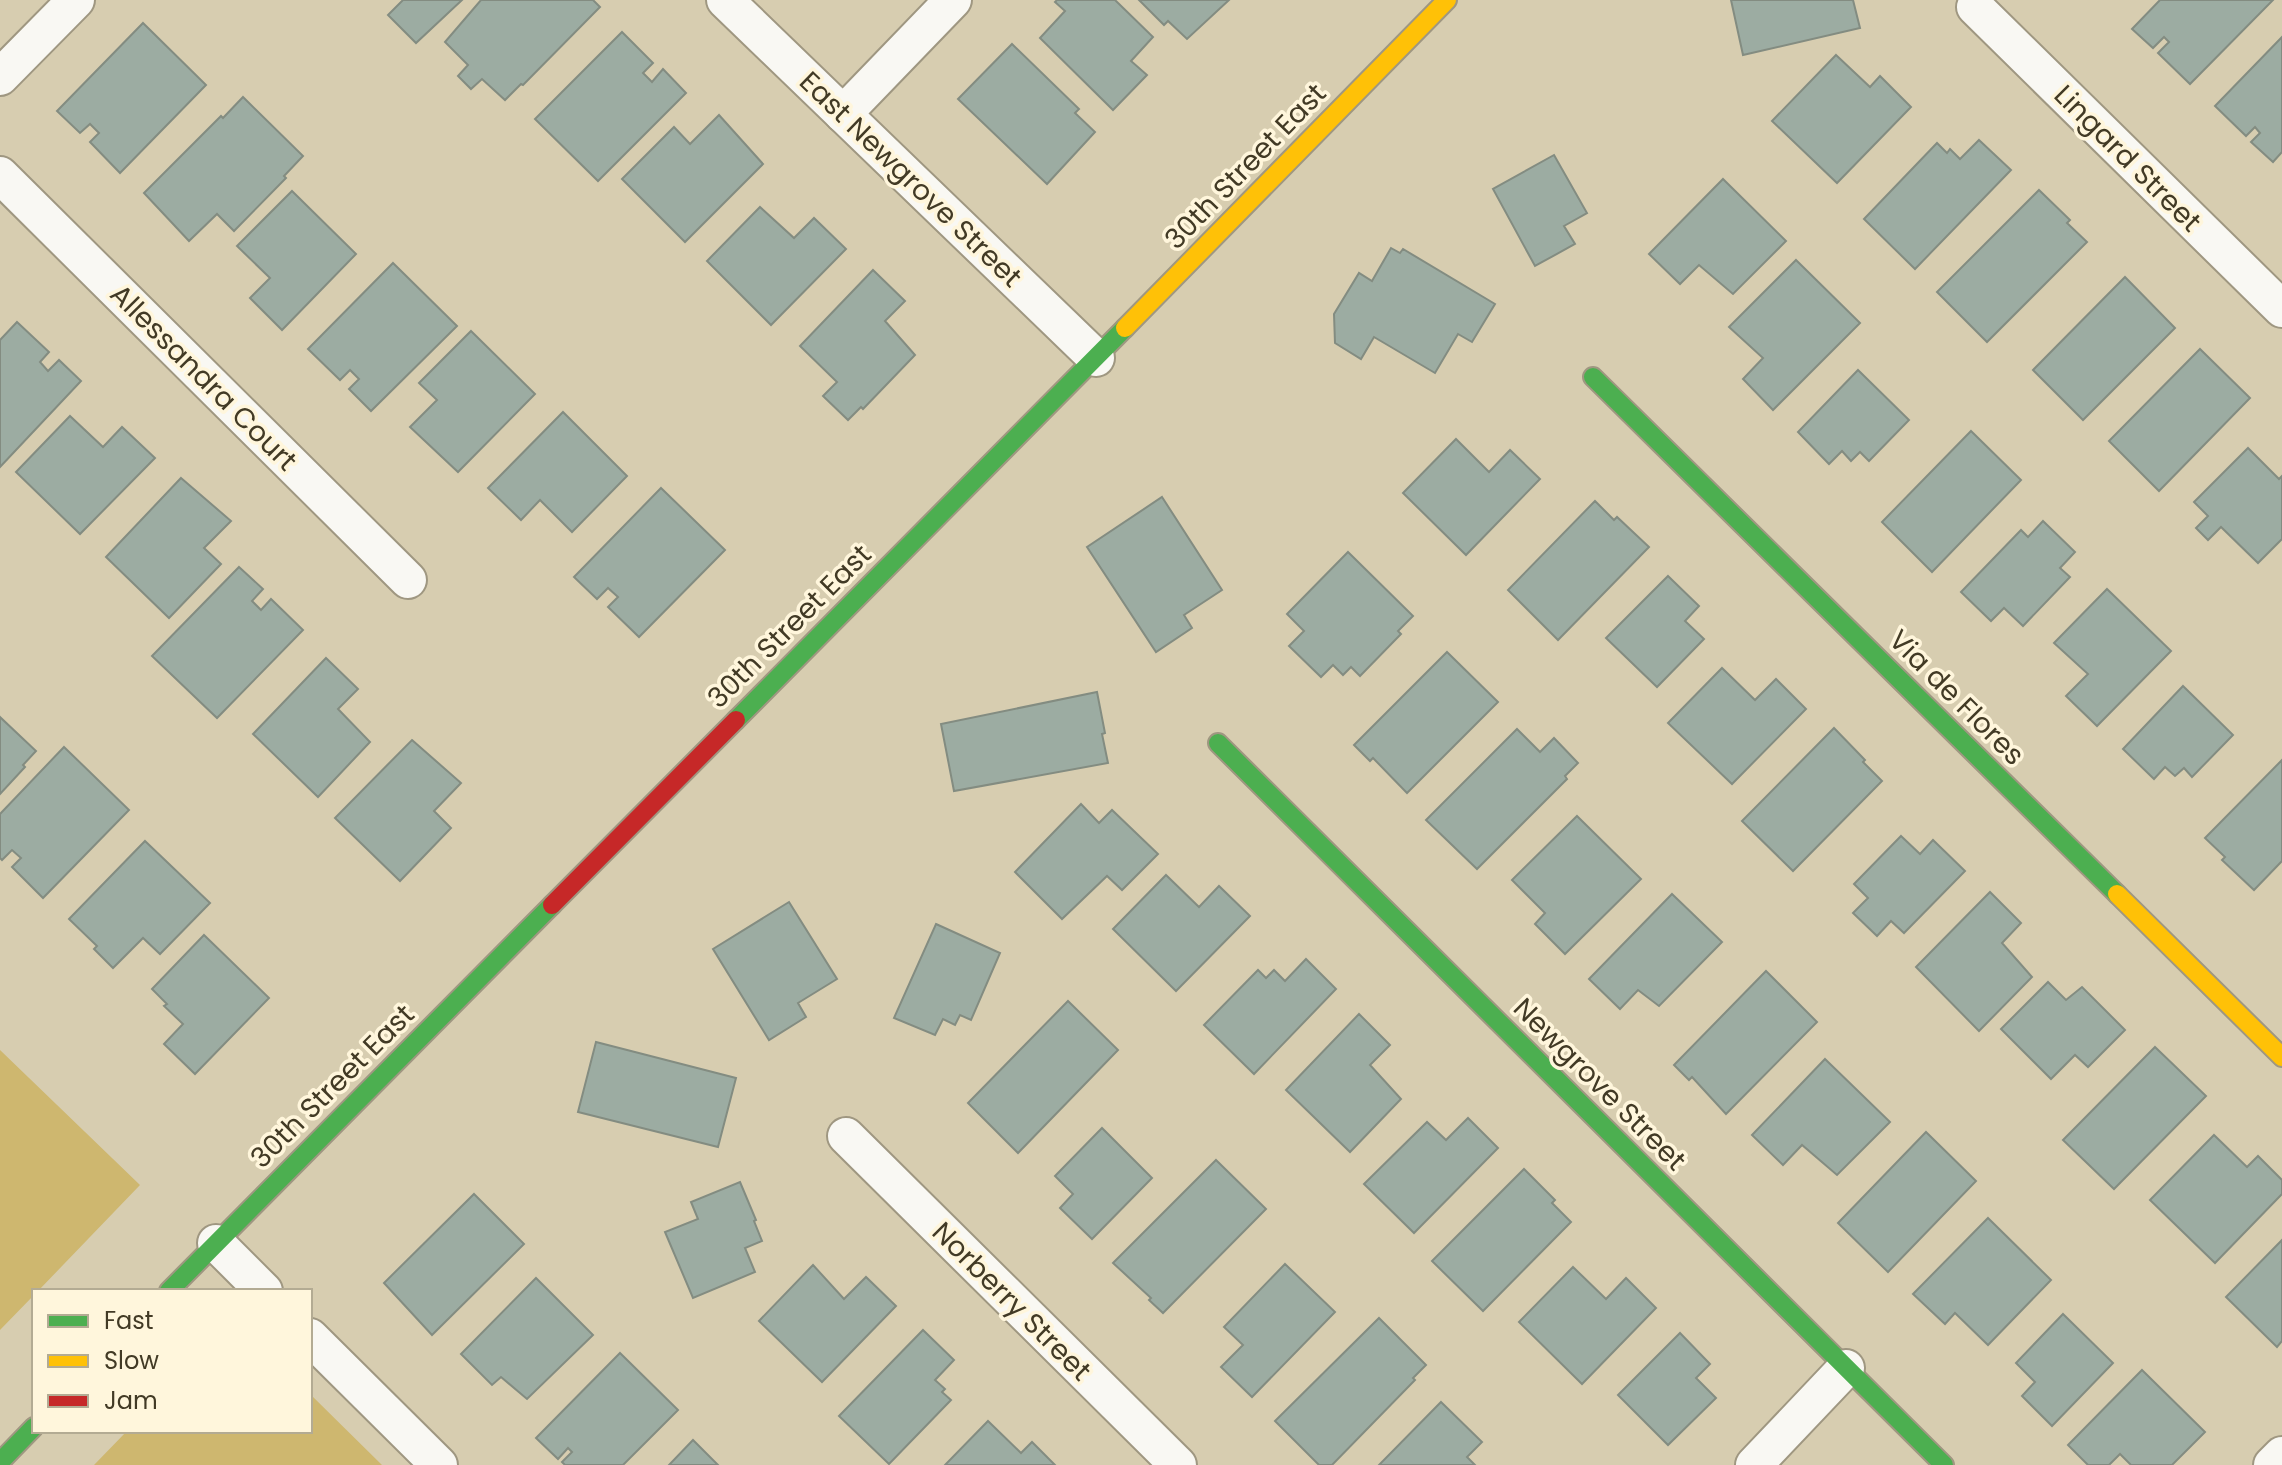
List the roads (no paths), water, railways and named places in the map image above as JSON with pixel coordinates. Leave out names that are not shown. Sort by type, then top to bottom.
[{"type":"street","points":[[0,77],[76,0]]},
{"type":"street","name":"East Newgrove Street","points":[[725,0],[1096,358]]},
{"type":"street","points":[[843,114],[953,0]]},
{"type":"street","name":"30th Street East","points":[[171,1289],[1096,358],[1447,0]]},
{"type":"street","name":"Lingard Street","points":[[1975,7],[2282,309]]},
{"type":"street","name":"Allessandra Court","points":[[0,175],[408,580]]},
{"type":"street","name":"Via de Flores","points":[[1593,377],[2282,1057]]},
{"type":"street","name":"Newgrove Street","points":[[1218,743],[1944,1465]]},
{"type":"street","name":"Norberry Street","points":[[846,1136],[1178,1465]]},
{"type":"street","points":[[216,1243],[262,1289]]},
{"type":"street","points":[[312,1339],[439,1465]]},
{"type":"street","points":[[1754,1465],[1846,1368]]},
{"type":"street","points":[[0,1462],[32,1429]]},
{"type":"street","points":[[2272,1465],[2282,1455]]}]
